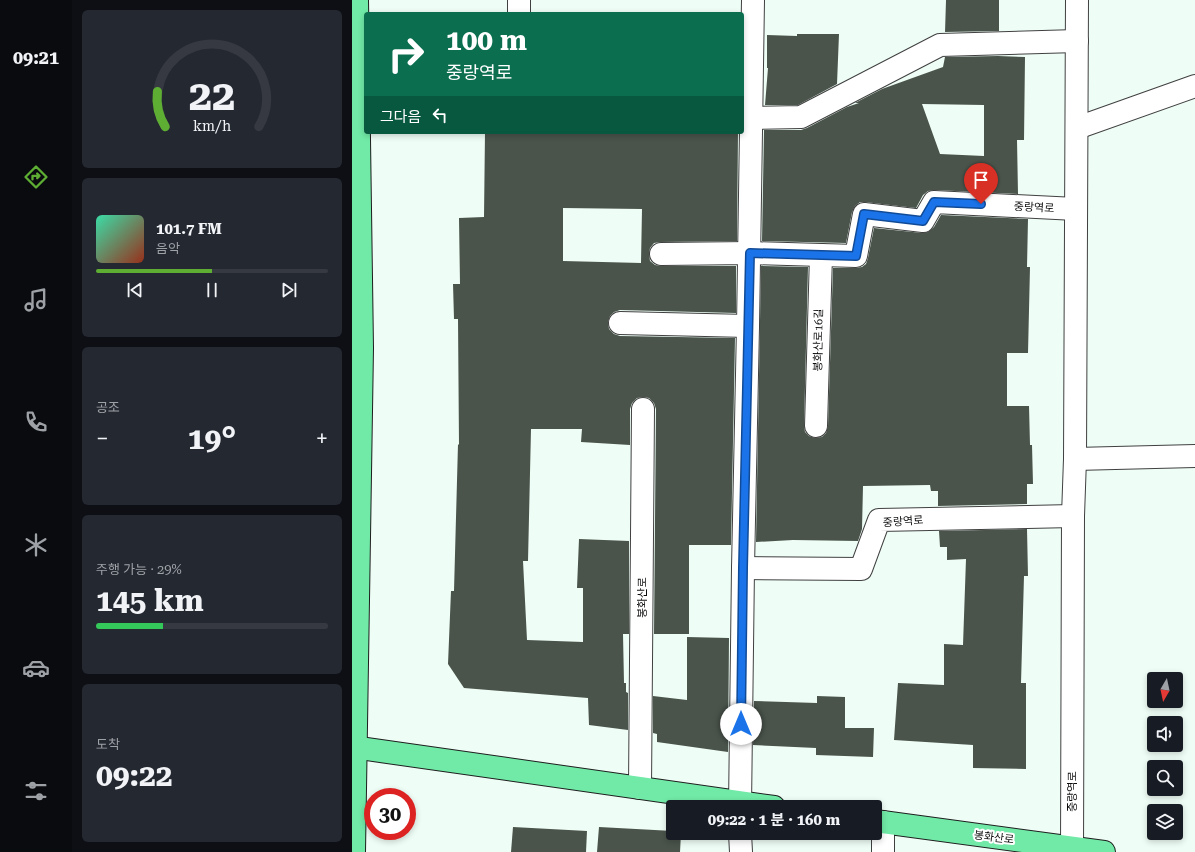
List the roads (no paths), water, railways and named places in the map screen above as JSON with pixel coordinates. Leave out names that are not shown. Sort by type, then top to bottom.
[{"type":"main road","points":[[354,852],[357,348],[357,0]]},
{"type":"main road","points":[[354,747],[640,788],[711,800]]},
{"type":"main road","name":"봉화산로","points":[[882,822],[1072,849],[1104,852]]},
{"type":"street","points":[[519,0],[519,12]]},
{"type":"street","points":[[740,800],[752,118],[747,88],[747,23],[753,0]]},
{"type":"street","name":"중랑역로","points":[[1072,849],[1073,516],[1075,459],[1078,0]]},
{"type":"street","points":[[752,118],[801,117],[940,45],[1077,41]]},
{"type":"street","points":[[1077,128],[1195,86]]},
{"type":"street","name":"중랑역로","points":[[750,253],[856,256],[864,214],[923,221],[934,202],[1076,209]]},
{"type":"street","points":[[660,254],[750,253]]},
{"type":"street","name":"봉화산로16길","points":[[816,426],[821,255]]},
{"type":"street","points":[[620,323],[748,326]]},
{"type":"street","name":"봉화산로","points":[[640,788],[643,408]]},
{"type":"street","points":[[1075,459],[1195,456]]},
{"type":"street","name":"중랑역로","points":[[743,568],[861,569],[879,520],[1073,516]]},
{"type":"street","points":[[740,840],[741,852]]},
{"type":"street","name":"봉화산로","points":[[881,840],[883,852]]}]
